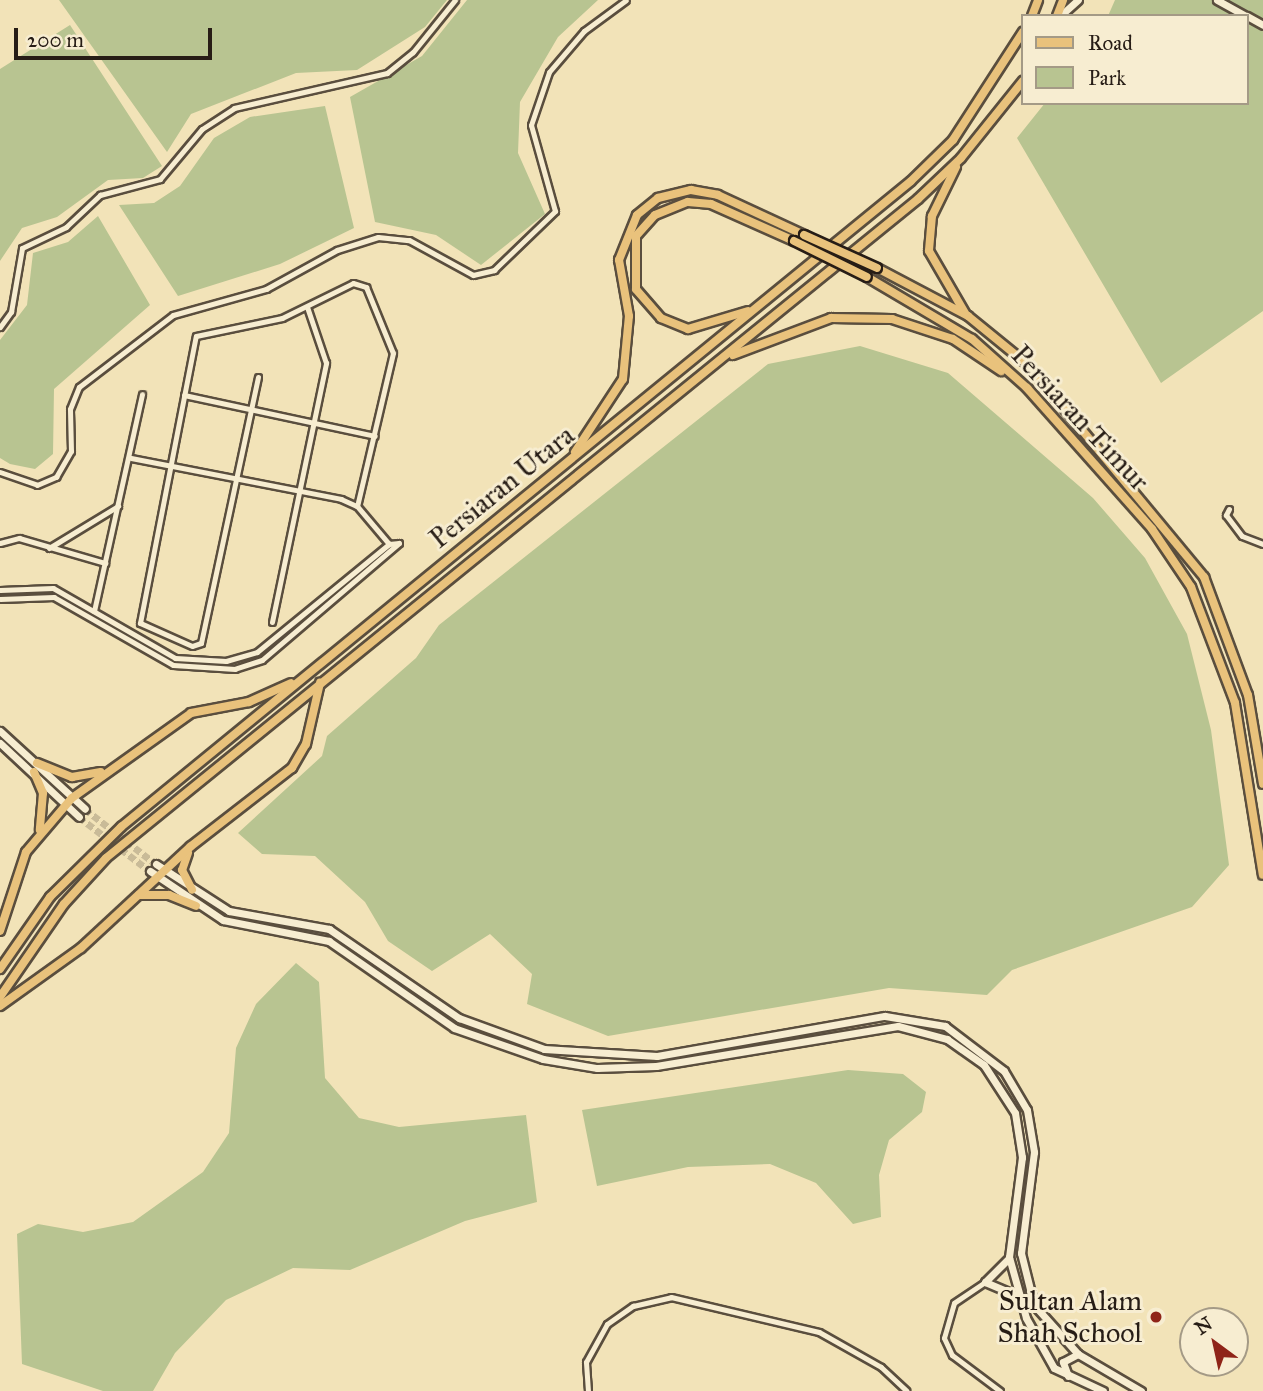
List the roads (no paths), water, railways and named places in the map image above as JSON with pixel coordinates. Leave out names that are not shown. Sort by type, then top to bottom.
[{"type":"main road","name":"Persiaran Utara","points":[[0,969],[85,860],[306,675],[764,303],[953,140],[1021,35]]},
{"type":"main road","name":"Persiaran Utara","points":[[0,996],[64,904],[106,858],[718,362],[961,158],[1021,83]]},
{"type":"main road","points":[[961,158],[932,216],[929,251],[940,279],[968,316]]},
{"type":"main road","name":"Persiaran Timur","points":[[565,466],[606,414],[623,379],[629,316],[619,260],[637,215],[658,198],[691,190],[718,195],[804,234],[877,268],[968,316],[1056,394],[1204,577],[1248,695],[1263,784]]},
{"type":"main road","name":"Persiaran Timur","points":[[764,303],[703,327],[661,318],[642,300],[632,277],[634,243],[644,224],[669,206],[710,204],[867,277],[972,339],[1027,388],[1152,529],[1191,587],[1235,703],[1263,875]]},
{"type":"main road","points":[[718,362],[831,318],[892,319],[953,339],[1027,388]]},
{"type":"main road","points":[[0,931],[19,867],[39,833],[72,798],[105,771],[191,713],[265,697],[306,675]]},
{"type":"main road","points":[[0,1006],[81,948],[190,848],[301,756],[320,683]]},
{"type":"main road","points":[[35,767],[72,776],[105,771]]},
{"type":"main road","points":[[35,767],[43,793],[39,833]]},
{"type":"main road","points":[[190,848],[183,870],[191,890]]},
{"type":"main road","points":[[139,895],[169,895],[196,906]]},
{"type":"street","points":[[0,327],[11,312],[22,248],[66,227],[100,195],[160,179],[202,129],[234,108],[387,73],[413,52],[455,0]]},
{"type":"street","points":[[0,472],[37,485],[56,477],[71,451],[70,409],[79,387],[173,315],[266,289],[337,250],[378,237],[409,240],[473,275],[494,270],[555,211],[531,125],[549,72],[577,37],[626,0]]},
{"type":"street","points":[[1060,14],[1078,0]]},
{"type":"street","points":[[1217,0],[1243,14]]},
{"type":"street","points":[[258,377],[203,636],[192,646],[138,619],[195,341],[202,334],[307,307],[353,283],[366,286],[393,353],[357,506]]},
{"type":"street","points":[[272,622],[314,423],[326,351],[307,307]]},
{"type":"street","points":[[91,617],[95,610],[131,458],[142,394]]},
{"type":"street","points":[[184,395],[375,436]]},
{"type":"street","points":[[131,458],[237,477],[357,506],[389,544]]},
{"type":"street","points":[[49,548],[118,506]]},
{"type":"street","points":[[1229,509],[1226,515],[1242,536],[1263,544]]},
{"type":"street","points":[[0,543],[19,538],[105,563]]},
{"type":"street","points":[[0,590],[53,588],[175,658],[234,660],[257,652],[389,544],[400,545],[246,666],[173,665],[54,597],[0,599]]},
{"type":"street","points":[[0,731],[35,767],[85,809]]},
{"type":"street","points":[[0,744],[35,767],[65,806],[79,817]]},
{"type":"street","points":[[156,864],[191,890],[229,911],[329,929],[459,1018],[544,1049],[657,1056],[885,1016],[945,1026],[1004,1070],[1027,1110],[1034,1152],[1021,1253],[1034,1305],[1079,1354],[1141,1391]]},
{"type":"street","points":[[150,871],[196,906],[222,920],[329,940],[454,1028],[571,1065],[656,1066],[898,1026],[947,1039],[984,1065],[1015,1113],[1022,1157],[1009,1257],[1019,1296],[1050,1363],[1069,1376],[1103,1391]]},
{"type":"street","points":[[1000,1391],[952,1355],[944,1338],[949,1310],[985,1282],[1009,1257]]},
{"type":"street","points":[[985,1282],[1019,1296]]},
{"type":"street","points":[[588,1391],[586,1362],[607,1324],[633,1306],[671,1297],[819,1332],[881,1367],[907,1391]]},
{"type":"street","points":[[1069,1376],[1063,1362],[1079,1354]]},
{"type":"tunnel","points":[[85,809],[156,864]]},
{"type":"tunnel","points":[[79,817],[150,871]]},
{"type":"place","name":"Sultan Alam Shah School","points":[[1156,1317]]}]
